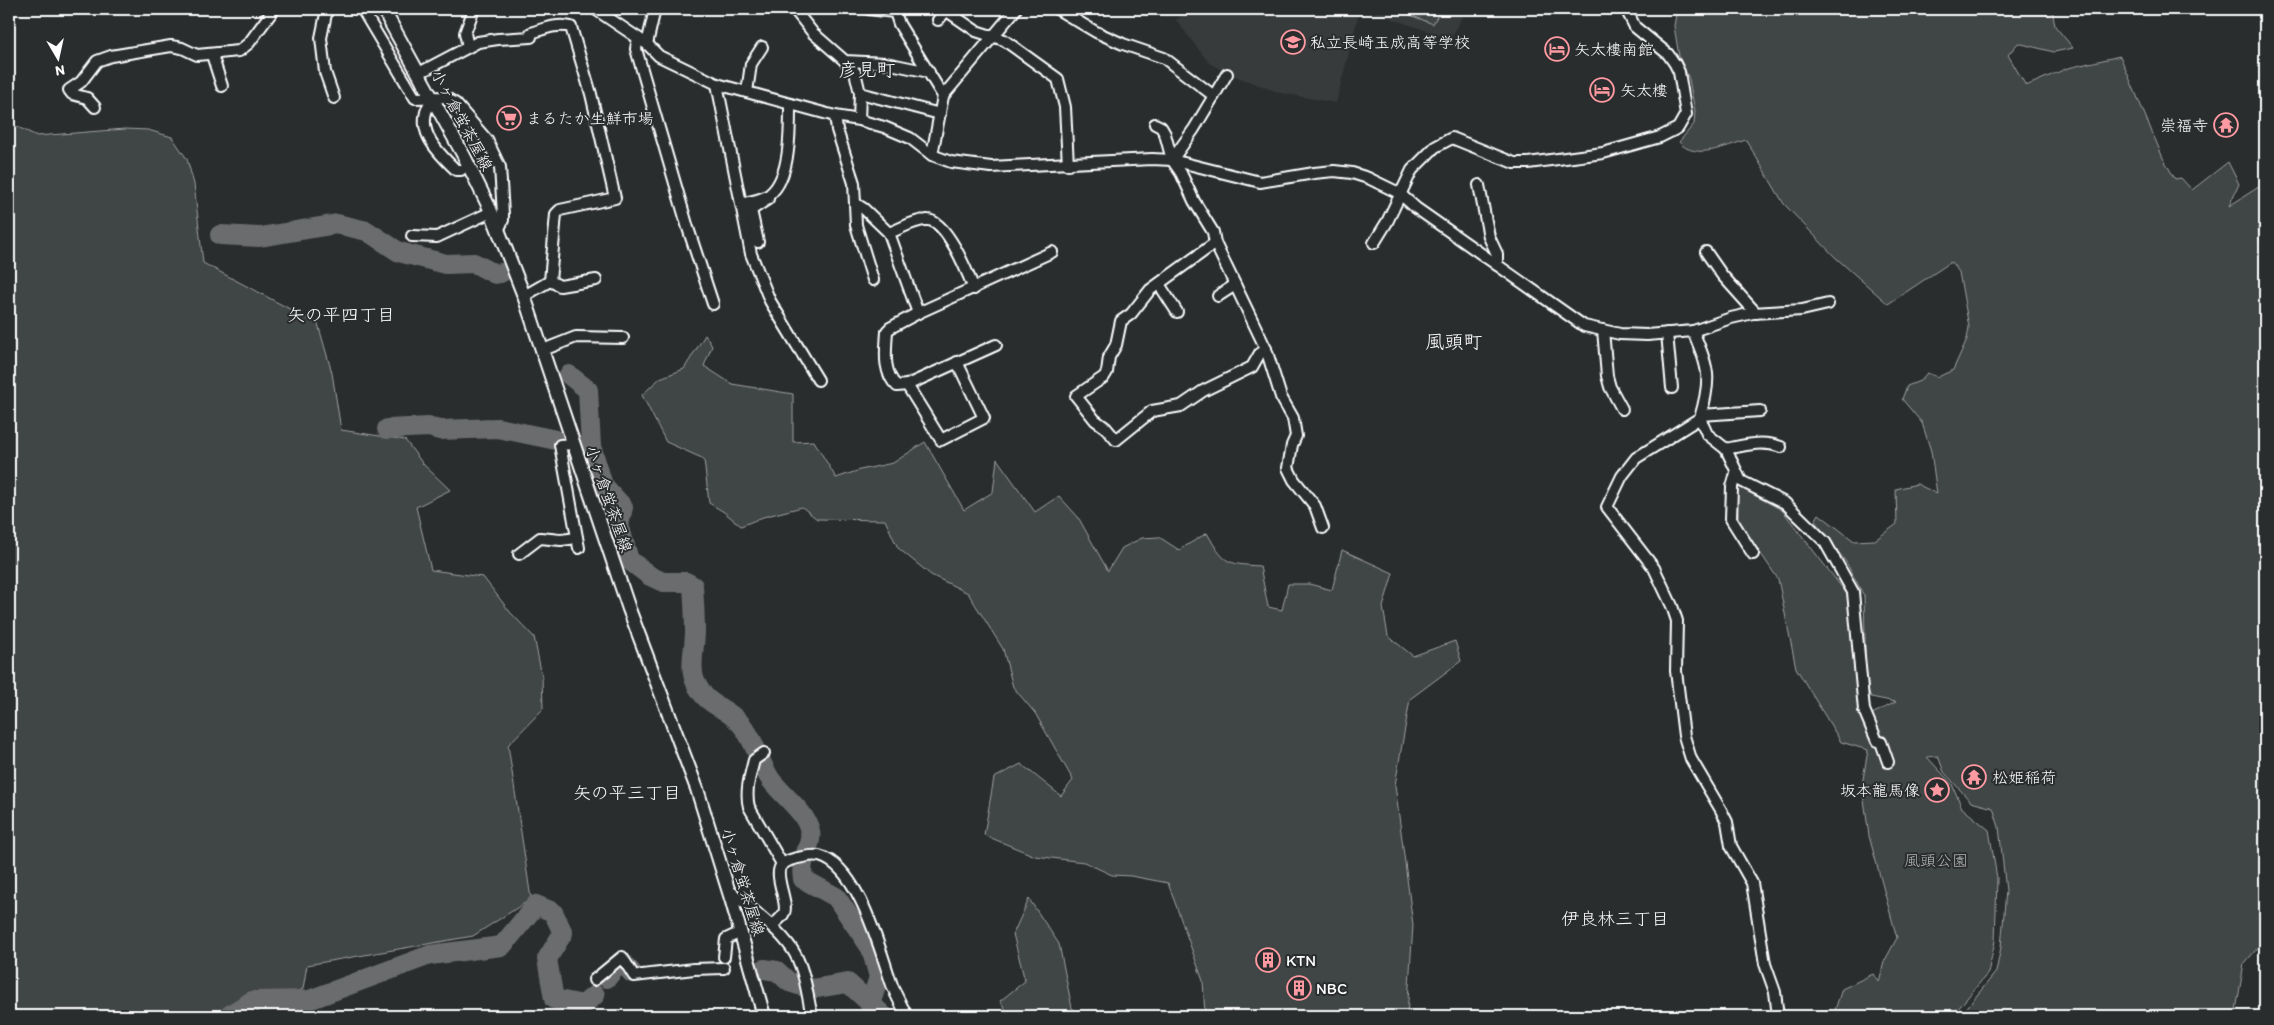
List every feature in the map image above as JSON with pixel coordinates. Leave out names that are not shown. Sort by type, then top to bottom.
[{"type":"street","points":[[94,107],[86,98],[72,94],[70,90],[81,82],[88,70],[97,61],[110,56],[171,46],[182,48],[197,55],[238,51],[244,48],[274,9]]},
{"type":"street","points":[[327,9],[321,38],[325,72],[334,98]]},
{"type":"street","points":[[362,9],[415,98],[444,97],[456,104],[494,151],[500,167],[503,214],[502,224],[498,231]]},
{"type":"street","name":"小ヶ倉蛍茶屋線","points":[[383,9],[433,98],[491,212],[524,296],[572,444],[629,609],[697,789],[729,890],[764,1016]]},
{"type":"street","points":[[468,47],[465,33],[474,9]]},
{"type":"street","points":[[595,9],[643,41],[659,56],[670,63],[717,84],[835,116],[884,127],[910,138],[932,155],[951,162],[978,167],[1152,159],[1172,160],[1260,182],[1334,171],[1352,173],[1368,178],[1400,193],[1416,208],[1584,326],[1620,334],[1693,331],[1730,318],[1756,312],[1802,310],[1828,304]]},
{"type":"street","points":[[655,9],[643,41],[636,49],[688,228],[713,304]]},
{"type":"street","points":[[795,9],[813,33],[855,72],[860,93],[859,120]]},
{"type":"street","points":[[868,9],[894,10],[943,96]]},
{"type":"street","points":[[932,155],[943,96],[1016,9]]},
{"type":"street","points":[[1057,9],[1096,32],[1123,44],[1164,58],[1214,96]]},
{"type":"street","points":[[1374,243],[1387,222],[1412,170],[1444,140],[1452,138],[1514,163],[1603,153],[1660,137],[1678,128],[1686,114],[1675,64],[1668,54],[1635,27],[1626,9]]},
{"type":"street","points":[[938,20],[945,10],[976,30],[993,38],[1004,40],[1058,79],[1066,107],[1068,164]]},
{"type":"street","points":[[419,73],[478,42],[531,37],[531,33],[552,26],[563,25],[571,27],[591,94],[615,198],[560,210],[556,214],[550,281]]},
{"type":"street","points":[[747,92],[751,64],[762,47]]},
{"type":"street","points":[[212,55],[222,86]]},
{"type":"street","points":[[845,61],[886,63],[929,72]]},
{"type":"street","points":[[1172,160],[1194,129],[1227,74]]},
{"type":"street","points":[[717,84],[751,254],[770,301],[818,380]]},
{"type":"street","points":[[860,93],[940,114]]},
{"type":"street","points":[[433,98],[425,109],[425,130],[434,147],[442,156],[456,170],[461,170]]},
{"type":"street","points":[[758,242],[751,210],[767,201],[777,184],[788,156],[790,104]]},
{"type":"street","points":[[835,116],[837,130],[854,183],[856,225],[873,280]]},
{"type":"street","points":[[1155,124],[1161,127],[1165,134],[1172,160],[1181,172],[1194,201],[1213,232],[1235,285],[1266,349],[1281,397],[1293,418],[1296,436],[1292,445],[1288,468],[1294,480],[1315,506],[1324,528]]},
{"type":"street","points":[[1478,185],[1489,237],[1497,254],[1497,265]]},
{"type":"street","points":[[741,204],[771,193]]},
{"type":"street","points":[[856,204],[864,209],[889,233],[918,313]]},
{"type":"street","points":[[412,236],[437,237],[491,212]]},
{"type":"street","points":[[889,233],[925,220],[934,223],[955,245],[974,288]]},
{"type":"street","points":[[1216,243],[1159,284],[1121,321],[1116,345],[1109,357],[1107,372],[1104,377],[1076,396],[1095,420],[1106,428],[1116,440],[1152,411],[1181,406],[1203,391],[1252,367],[1260,353],[1266,349]]},
{"type":"street","points":[[996,345],[907,385],[898,386],[889,379],[886,364],[887,331],[918,313],[1052,252]]},
{"type":"street","points":[[1706,252],[1722,275],[1756,312]]},
{"type":"street","points":[[550,281],[560,286],[596,280]]},
{"type":"street","points":[[524,296],[550,281]]},
{"type":"street","points":[[1159,284],[1177,312]]},
{"type":"street","points":[[1218,296],[1235,285]]},
{"type":"street","points":[[1603,330],[1607,376],[1610,387],[1622,408]]},
{"type":"street","points":[[1693,331],[1705,360],[1708,379],[1700,416],[1707,434],[1726,449],[1741,480],[1785,503],[1825,542],[1853,592],[1864,710],[1877,741],[1881,742],[1888,762]]},
{"type":"street","points":[[1667,333],[1672,388]]},
{"type":"street","points":[[543,350],[576,337],[623,338]]},
{"type":"street","points":[[907,385],[940,440],[984,418],[957,362]]},
{"type":"street","points":[[1760,411],[1700,416],[1636,458],[1622,476],[1606,508],[1654,568],[1672,606],[1677,621],[1676,671],[1684,736],[1691,760],[1722,810],[1731,846],[1752,883],[1766,964],[1775,992],[1778,1016]]},
{"type":"street","points":[[1726,449],[1754,443],[1773,444],[1781,447]]},
{"type":"street","points":[[519,554],[540,538],[578,543],[560,445],[572,444]]},
{"type":"street","points":[[1736,473],[1732,487],[1731,519],[1753,554]]},
{"type":"street","points":[[764,753],[754,760],[748,782],[747,799],[749,807],[782,864]]},
{"type":"street","points":[[770,926],[784,915],[785,909],[780,876],[782,864],[798,858],[812,856],[818,856],[832,862],[843,872],[871,921],[892,985],[908,1016]]},
{"type":"street","points":[[729,890],[770,926],[792,949],[805,986],[812,1016]]},
{"type":"street","points":[[724,957],[726,939],[741,932]]},
{"type":"street","points":[[594,980],[622,956],[634,976],[694,969],[724,968]]},
{"type":"shaded area","points":[[1190,9],[1360,9],[1336,103],[1281,93],[1229,74],[1209,63],[1176,20]]},
{"type":"shaded area","points":[[1363,9],[1466,9],[1451,39]]},
{"type":"green space","points":[[1395,9],[1441,9],[1433,24]]},
{"type":"green space","name":"風頭公園","points":[[1677,9],[2052,9],[2055,26],[2073,48],[2054,52],[2018,43],[2008,55],[2026,86],[2068,68],[2120,56],[2163,158],[2175,179],[2181,178],[2192,190],[2228,162],[2239,184],[2229,206],[2265,183],[2265,219],[2258,227],[2259,240],[2265,247],[2265,939],[2244,964],[2235,1016],[1960,1016],[1996,972],[2001,947],[2006,891],[1999,827],[1993,808],[1971,802],[1944,772],[1938,756],[1927,757],[1952,784],[1962,808],[1989,830],[1997,878],[1995,941],[1988,973],[1952,1016],[1839,1016],[1835,1010],[1842,989],[1873,974],[1879,982],[1884,962],[1897,938],[1869,836],[1862,785],[1868,750],[1841,742],[1796,668],[1778,579],[1738,520],[1737,486],[1782,510],[1847,594],[1860,712],[1878,728],[1872,714],[1896,702],[1871,697],[1866,685],[1864,596],[1846,562],[1815,521],[1819,514],[1854,541],[1875,540],[1897,524],[1896,489],[1917,484],[1937,494],[1931,451],[1922,423],[1902,399],[1907,386],[1920,381],[1927,373],[1938,377],[1953,370],[1967,339],[1969,327],[1959,272],[1951,262],[1888,304],[1835,257],[1784,204],[1746,140],[1702,151],[1693,151],[1679,142],[1694,124],[1695,111],[1689,79],[1679,56],[1674,26]]},
{"type":"green space","points":[[9,123],[37,136],[125,129],[148,130],[172,137],[187,159],[194,184],[203,263],[318,324],[332,373],[341,430],[405,440],[423,464],[450,490],[416,507],[431,570],[483,577],[510,612],[534,637],[542,676],[543,709],[508,745],[531,899],[473,936],[307,965],[303,989],[249,1016],[9,1016]]},
{"type":"green space","points":[[705,335],[712,346],[704,366],[732,384],[793,394],[793,442],[814,441],[836,478],[860,470],[893,463],[925,442],[964,510],[993,492],[997,459],[1035,512],[1059,496],[1078,517],[1108,571],[1122,548],[1142,538],[1159,537],[1179,550],[1207,533],[1218,551],[1227,560],[1232,563],[1260,566],[1268,607],[1282,610],[1288,584],[1309,584],[1332,590],[1342,550],[1393,573],[1383,607],[1388,636],[1413,656],[1455,641],[1461,661],[1410,699],[1395,785],[1413,925],[1407,1016],[1205,1016],[1203,981],[1168,883],[1131,876],[1112,875],[1084,862],[1035,856],[984,835],[994,778],[1021,764],[1061,796],[1073,780],[1035,713],[1013,687],[1003,649],[968,593],[931,575],[898,548],[885,520],[817,519],[802,507],[763,517],[741,526],[709,503],[704,459],[666,442],[642,395],[660,378],[684,369]]},
{"type":"green space","points":[[1029,899],[1059,944],[1072,1008],[1082,1016],[1010,1016],[1000,1001],[1025,981],[1013,934]]},
{"type":"waterway","points":[[220,235],[260,237],[337,224],[367,231],[399,252],[446,264],[474,263],[495,274],[501,273]]},
{"type":"waterway","points":[[569,375],[588,390],[591,446],[603,485],[623,507],[619,525],[629,560],[650,576],[663,582],[686,582],[693,586],[695,632],[692,669],[695,681],[704,696],[728,712],[745,729],[771,780],[799,810],[807,824],[810,831],[810,842],[804,858],[803,879],[836,897],[871,948],[879,977],[870,1005]]},
{"type":"waterway","points":[[387,429],[429,427],[439,430],[498,428],[556,440]]},
{"type":"waterway","points":[[228,1016],[252,1001],[309,1000],[430,955],[502,946],[536,905],[553,912],[563,933],[547,959],[554,999],[583,1005],[595,995]]},
{"type":"waterway","points":[[607,978],[621,961],[632,973]]},
{"type":"waterway","points":[[764,969],[777,971],[789,982],[811,989],[848,983],[884,1016]]},
{"type":"place","name":"私立長崎玉成高等学校","points":[[1293,42]]},
{"type":"place","name":"矢太樓南館","points":[[1557,49]]},
{"type":"place","name":"矢太樓","points":[[1602,90]]},
{"type":"place","name":"まるたか生鮮市場","points":[[509,118]]},
{"type":"place","name":"崇福寺","points":[[2226,125]]},
{"type":"place","name":"松姫稲荷","points":[[1974,777]]},
{"type":"place","name":"坂本龍馬像","points":[[1937,790]]},
{"type":"place","name":"KTN","points":[[1268,960]]},
{"type":"place","name":"NBC","points":[[1299,988]]},
{"type":"district","name":"彦見町","points":[[867,69]]},
{"type":"district","name":"矢の平四丁目","points":[[341,315]]},
{"type":"district","name":"風頭町","points":[[1454,341]]},
{"type":"district","name":"矢の平三丁目","points":[[627,793]]},
{"type":"district","name":"伊良林三丁目","points":[[1615,919]]}]
